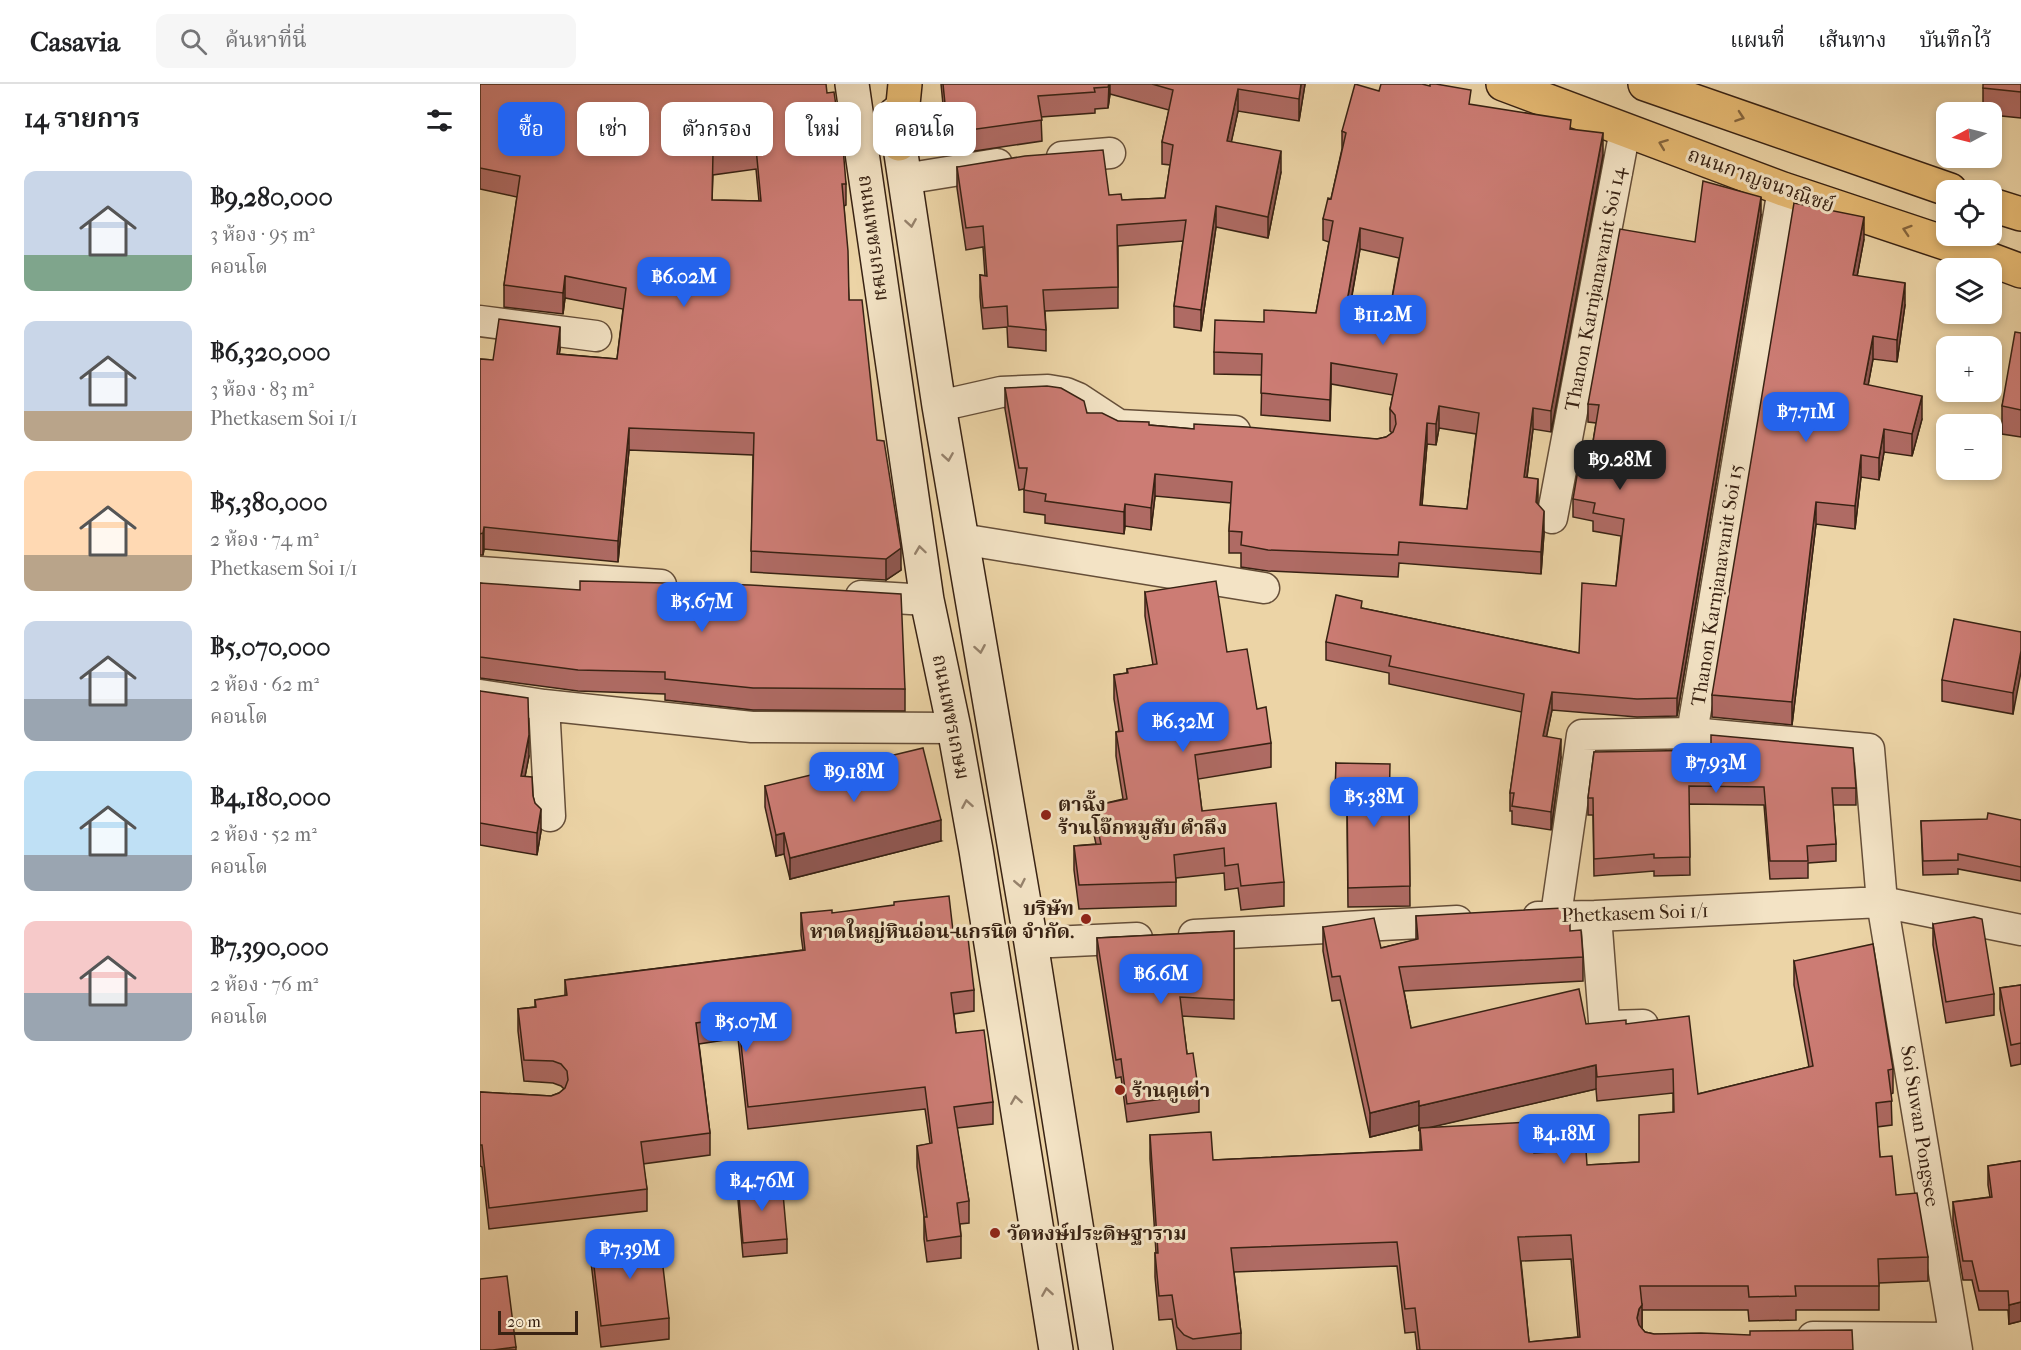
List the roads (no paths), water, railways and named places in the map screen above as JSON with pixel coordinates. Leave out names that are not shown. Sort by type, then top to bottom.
[{"type":"main road","name":"ถนนเพชรเกษม","points":[[852,84],[927,600],[954,728],[976,850],[1056,1350]]},
{"type":"main road","name":"ถนนเพชรเกษม","points":[[891,84],[893,102]]},
{"type":"main road","points":[[903,102],[905,84]]},
{"type":"main road","name":"ถนนกาญจนวณิชย์","points":[[1503,84],[1783,189],[1954,246],[2021,271]]},
{"type":"main road","points":[[1645,84],[1936,185]]},
{"type":"main road","name":"ถนนเพชรเกษม","points":[[901,156],[939,406],[1031,943],[1096,1350]]},
{"type":"main road","points":[[2002,208],[2021,214]]},
{"type":"main road","points":[[976,850],[1013,844]]},
{"type":"street","name":"Thanon Karnjanavanit Soi 14","points":[[1552,518],[1625,130]]},
{"type":"street","points":[[904,179],[1029,160],[1110,153]]},
{"type":"street","name":"Thanon Karnjanavanit Soi 15","points":[[1692,733],[1783,189]]},
{"type":"street","points":[[480,321],[596,336]]},
{"type":"street","points":[[939,406],[1001,392],[1048,390],[1078,398],[1119,425],[1260,432]]},
{"type":"street","points":[[961,539],[1264,588]]},
{"type":"street","points":[[480,572],[693,586]]},
{"type":"street","points":[[834,595],[927,600]]},
{"type":"street","points":[[480,695],[544,705],[752,727],[954,728]]},
{"type":"street","points":[[544,705],[550,816]]},
{"type":"street","points":[[1556,915],[1582,735],[1692,733]]},
{"type":"street","name":"Soi Suwan Pongsee","points":[[1692,733],[1869,748],[1882,902],[1956,1344]]},
{"type":"street","name":"Phetkasem Soi 1/1","points":[[1031,943],[1556,915],[1596,916],[1882,902],[2021,930]]},
{"type":"street","points":[[1596,916],[1605,1023],[1609,1026],[1665,1024]]},
{"type":"street","points":[[1786,1337],[1956,1344]]},
{"type":"place","name":"ตาฉั้ง ร้านโจ๊กหมูสับ ตำลึง","points":[[1046,815]]},
{"type":"place","name":"บริษัท หาดใหญ่หินอ่อน-แกรนิต จำกัด.","points":[[1086,919]]},
{"type":"place","name":"ร้านคูเต่า","points":[[1120,1090]]},
{"type":"place","name":"วัดหงษ์ประดิษฐาราม","points":[[995,1233]]}]
